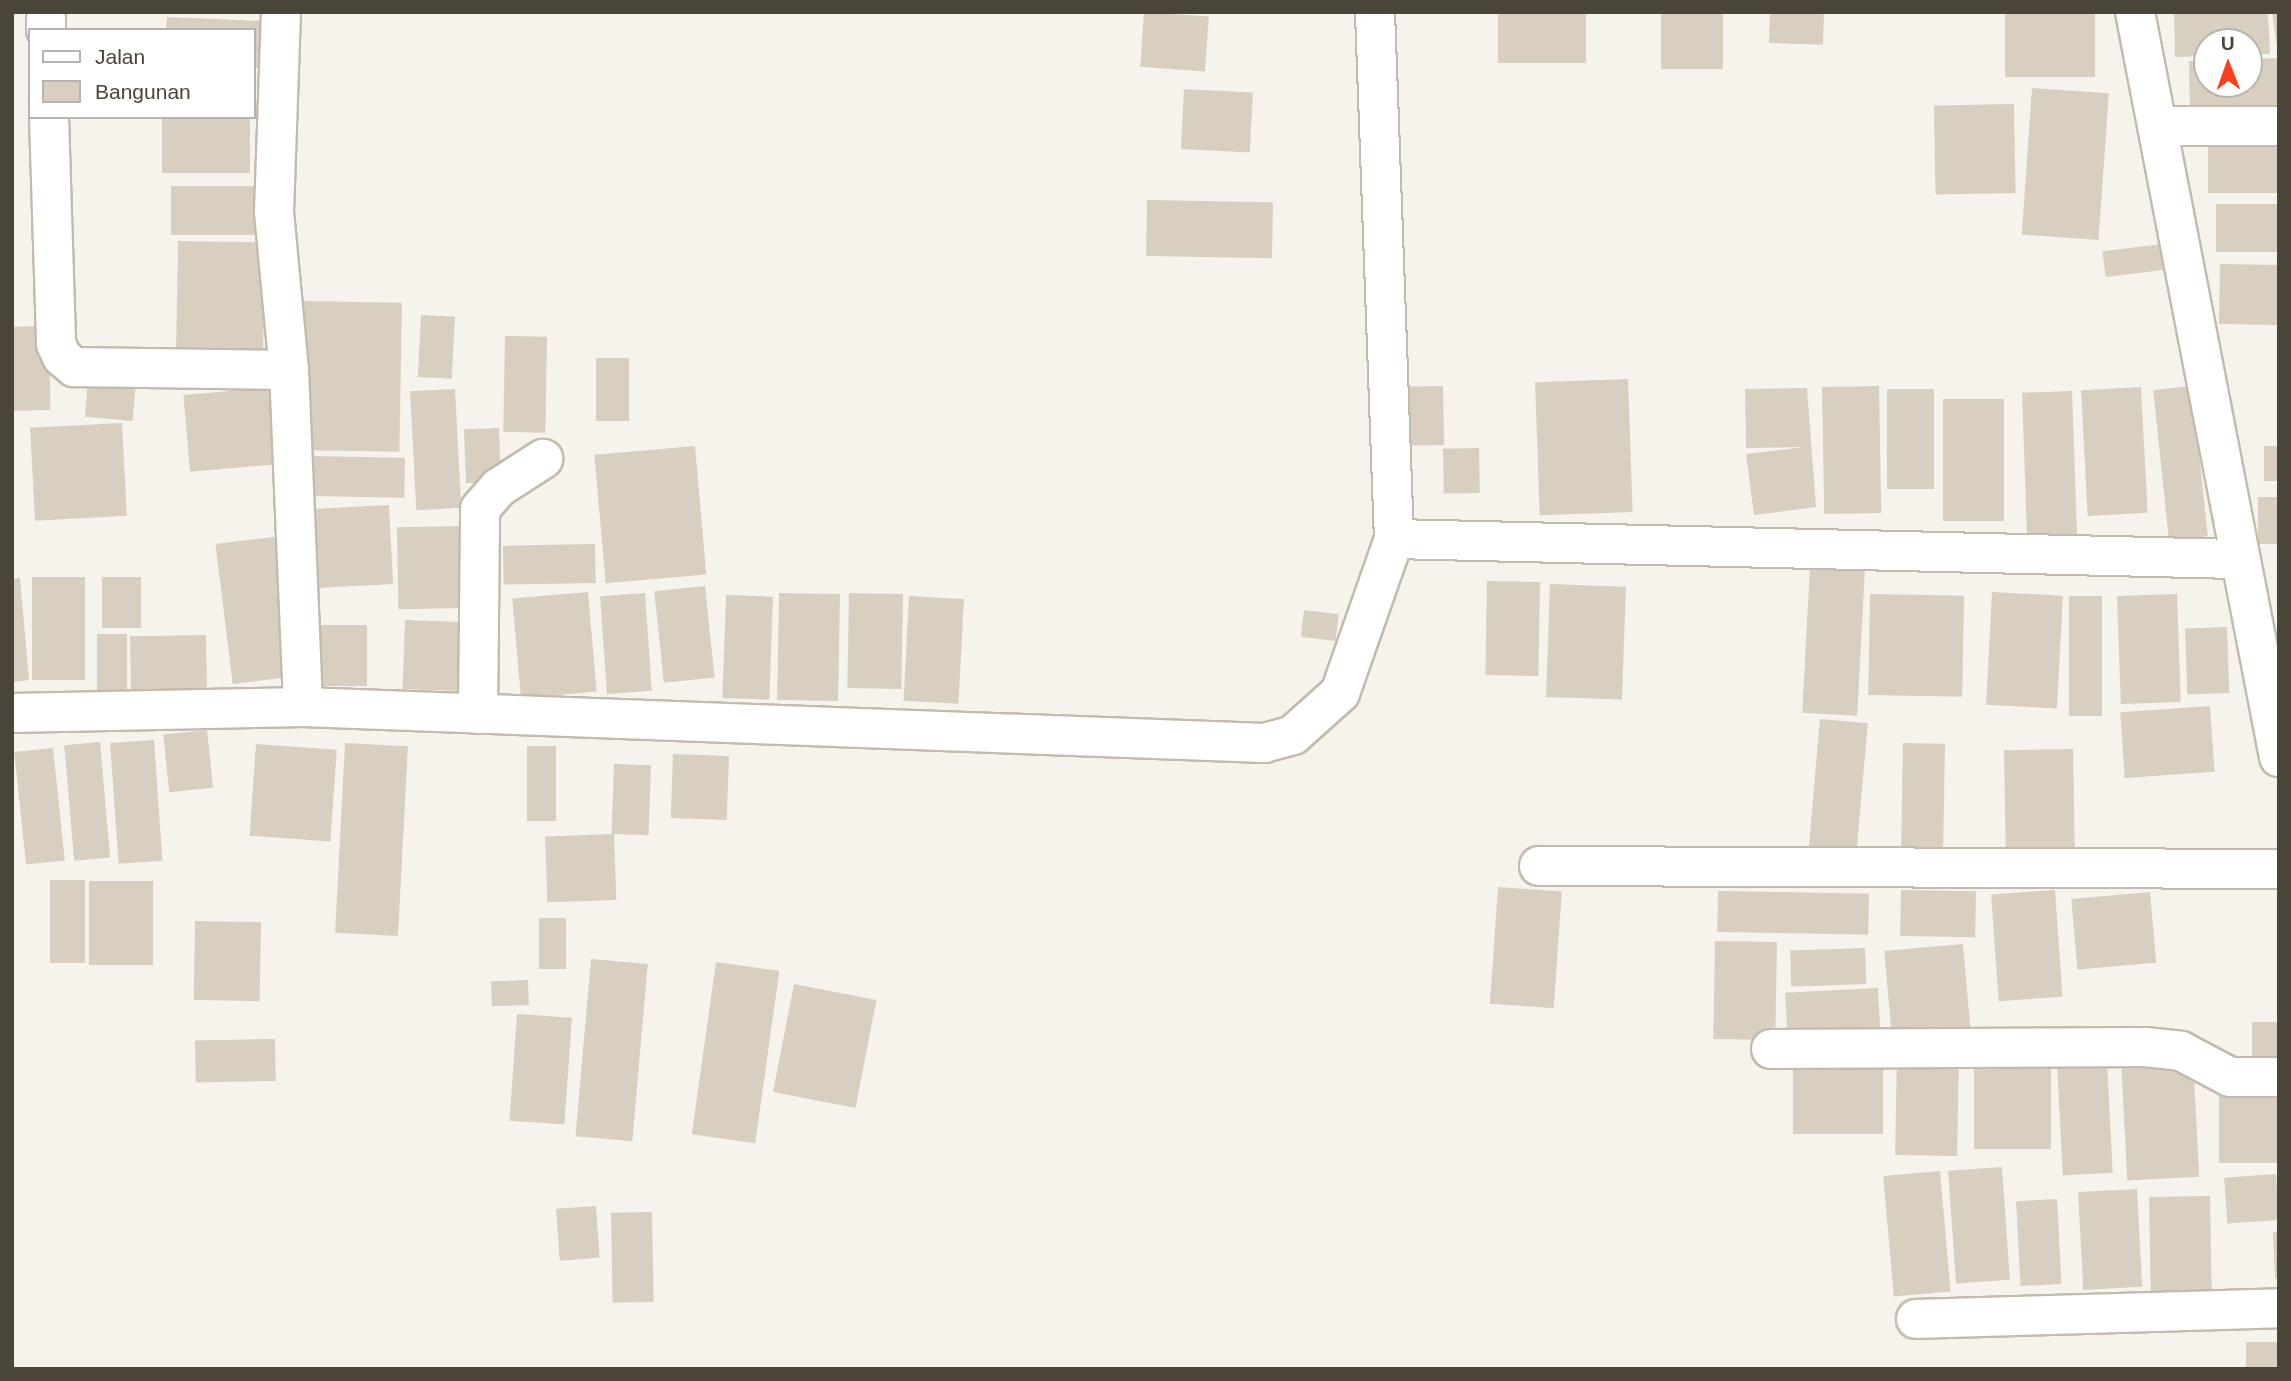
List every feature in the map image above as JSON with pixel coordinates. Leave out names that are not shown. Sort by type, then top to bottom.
[{"type":"street","points":[[281,12],[274,212],[289,370],[303,707]]},
{"type":"street","points":[[12,713],[303,707],[1264,743],[1293,735],[1340,693],[1394,539],[1375,12]]},
{"type":"street","points":[[2135,12],[2239,559],[2264,606],[2279,757]]},
{"type":"street","points":[[49,119],[56,344],[62,357],[74,367],[289,370]]},
{"type":"street","points":[[2157,126],[2279,126]]},
{"type":"street","points":[[478,714],[480,509],[498,488],[543,459]]},
{"type":"street","points":[[1394,539],[2239,559]]},
{"type":"street","points":[[1539,866],[2279,869]]},
{"type":"street","points":[[1771,1049],[2145,1047],[2181,1051],[2230,1077],[2279,1077]]},
{"type":"street","points":[[1916,1319],[2279,1308]]},
{"type":"building","points":[[1144,12],[1209,17],[1205,71],[1140,67]]},
{"type":"building","points":[[1498,12],[1586,12],[1586,63],[1498,63]]},
{"type":"building","points":[[1661,12],[1723,12],[1723,69],[1661,69]]},
{"type":"building","points":[[1770,12],[1824,14],[1823,45],[1769,43]]},
{"type":"building","points":[[2005,12],[2095,12],[2095,77],[2005,77]]},
{"type":"building","points":[[2174,12],[2268,12],[2270,54],[2263,54],[2263,28],[2193,28],[2193,56],[2175,57]]},
{"type":"building","points":[[2272,12],[2279,12],[2279,47],[2277,47]]},
{"type":"building","points":[[167,17],[265,21],[263,68],[256,68],[256,28],[166,28]]},
{"type":"building","points":[[2279,58],[2279,114],[2190,117],[2189,61],[2193,61],[2193,98],[2263,98],[2263,59]]},
{"type":"building","points":[[2032,88],[2109,93],[2099,240],[2022,235]]},
{"type":"building","points":[[1184,89],[1253,93],[1250,153],[1181,149]]},
{"type":"building","points":[[2014,104],[2016,193],[1936,194],[1934,105]]},
{"type":"building","points":[[162,119],[250,119],[250,173],[162,173]]},
{"type":"building","points":[[2208,142],[2279,142],[2279,193],[2208,193]]},
{"type":"building","points":[[171,186],[262,186],[262,235],[171,235]]},
{"type":"building","points":[[1147,200],[1273,202],[1272,258],[1146,256]]},
{"type":"building","points":[[2216,204],[2279,204],[2279,252],[2216,252]]},
{"type":"building","points":[[178,241],[265,243],[263,357],[176,355]]},
{"type":"building","points":[[2170,243],[2173,269],[2106,277],[2103,251]]},
{"type":"building","points":[[2220,264],[2279,265],[2278,325],[2219,324]]},
{"type":"building","points":[[300,301],[402,303],[399,452],[297,450]]},
{"type":"building","points":[[421,315],[455,317],[452,379],[418,377]]},
{"type":"building","points":[[49,326],[50,410],[13,411],[12,327]]},
{"type":"building","points":[[505,336],[547,337],[545,433],[503,432]]},
{"type":"building","points":[[596,358],[629,358],[629,421],[596,421]]},
{"type":"building","points":[[1628,379],[1633,512],[1540,515],[1535,382]]},
{"type":"building","points":[[88,380],[136,384],[133,421],[85,417]]},
{"type":"building","points":[[1443,386],[1444,445],[1399,446],[1398,387]]},
{"type":"building","points":[[1879,386],[1881,513],[1824,514],[1822,387]]},
{"type":"building","points":[[2192,386],[2208,536],[2169,540],[2153,390]]},
{"type":"building","points":[[276,387],[283,464],[190,472],[183,395]]},
{"type":"building","points":[[2141,387],[2148,513],[2088,516],[2081,390]]},
{"type":"building","points":[[1807,388],[1816,507],[1754,515],[1746,454],[1805,447],[1746,448],[1745,389]]},
{"type":"building","points":[[455,389],[461,508],[416,510],[410,391]]},
{"type":"building","points":[[1887,389],[1934,389],[1934,489],[1887,489]]},
{"type":"building","points":[[2072,391],[2077,537],[2027,539],[2022,393]]},
{"type":"building","points":[[1943,399],[2004,399],[2004,521],[1943,521]]},
{"type":"building","points":[[122,423],[127,516],[35,521],[30,428]]},
{"type":"building","points":[[499,428],[501,482],[466,483],[464,429]]},
{"type":"building","points":[[695,446],[706,575],[606,583],[594,455]]},
{"type":"building","points":[[2264,446],[2279,446],[2279,481],[2264,481]]},
{"type":"building","points":[[1479,448],[1480,493],[1444,494],[1443,449]]},
{"type":"building","points":[[311,456],[405,458],[404,498],[310,496]]},
{"type":"building","points":[[2258,497],[2279,497],[2279,544],[2258,544]]},
{"type":"building","points":[[389,505],[393,584],[307,588],[303,510]]},
{"type":"building","points":[[463,526],[464,608],[398,609],[397,527]]},
{"type":"building","points":[[281,536],[298,676],[233,684],[215,544]]},
{"type":"building","points":[[595,544],[596,583],[504,585],[503,546]]},
{"type":"building","points":[[1810,566],[1865,569],[1857,716],[1802,713]]},
{"type":"building","points":[[32,577],[85,577],[85,680],[32,680]]},
{"type":"building","points":[[102,577],[141,577],[141,628],[102,628]]},
{"type":"building","points":[[20,578],[29,680],[12,682],[12,579]]},
{"type":"building","points":[[1487,581],[1540,582],[1538,676],[1485,675]]},
{"type":"building","points":[[1550,584],[1626,587],[1622,700],[1546,697]]},
{"type":"building","points":[[705,586],[715,677],[664,683],[654,591]]},
{"type":"building","points":[[588,592],[597,692],[521,698],[512,599]]},
{"type":"building","points":[[1992,592],[2063,596],[2057,709],[1986,705]]},
{"type":"building","points":[[645,593],[652,691],[607,694],[600,596]]},
{"type":"building","points":[[779,593],[840,594],[838,701],[777,700]]},
{"type":"building","points":[[849,593],[903,594],[901,689],[847,688]]},
{"type":"building","points":[[1870,594],[1964,596],[1962,697],[1868,695]]},
{"type":"building","points":[[2177,594],[2181,702],[2121,704],[2117,596]]},
{"type":"building","points":[[726,595],[773,597],[769,700],[722,698]]},
{"type":"building","points":[[909,596],[964,599],[958,704],[904,701]]},
{"type":"building","points":[[2069,596],[2102,596],[2102,716],[2069,716]]},
{"type":"building","points":[[1304,610],[1339,614],[1335,641],[1301,637]]},
{"type":"building","points":[[405,620],[461,622],[459,691],[403,689]]},
{"type":"building","points":[[317,625],[367,625],[367,686],[317,686]]},
{"type":"building","points":[[2227,627],[2229,693],[2187,694],[2185,628]]},
{"type":"building","points":[[97,634],[127,634],[127,691],[97,691]]},
{"type":"building","points":[[206,635],[207,690],[131,691],[130,636]]},
{"type":"building","points":[[2210,706],[2215,772],[2125,778],[2120,712]]},
{"type":"building","points":[[1820,719],[1868,723],[1856,856],[1808,851]]},
{"type":"building","points":[[207,730],[213,788],[169,792],[163,735]]},
{"type":"building","points":[[154,740],[162,861],[119,864],[110,743]]},
{"type":"building","points":[[100,742],[110,858],[74,861],[64,745]]},
{"type":"building","points":[[345,743],[408,746],[398,936],[335,933]]},
{"type":"building","points":[[1903,743],[1945,744],[1943,859],[1901,858]]},
{"type":"building","points":[[256,744],[337,750],[330,841],[250,836]]},
{"type":"building","points":[[527,746],[556,746],[556,821],[527,821]]},
{"type":"building","points":[[53,748],[65,860],[26,864],[14,752]]},
{"type":"building","points":[[2073,749],[2075,861],[2006,862],[2004,750]]},
{"type":"building","points":[[673,754],[729,756],[727,820],[671,818]]},
{"type":"building","points":[[614,764],[651,765],[649,835],[612,834]]},
{"type":"building","points":[[614,834],[616,900],[547,902],[545,836]]},
{"type":"building","points":[[50,880],[85,880],[85,963],[50,963]]},
{"type":"building","points":[[89,881],[153,881],[153,965],[89,965]]},
{"type":"building","points":[[1498,887],[1562,891],[1554,1008],[1490,1004]]},
{"type":"building","points":[[1901,890],[1976,891],[1975,937],[1900,936]]},
{"type":"building","points":[[2055,890],[2062,997],[1999,1001],[1991,894]]},
{"type":"building","points":[[1718,891],[1869,894],[1868,935],[1717,932]]},
{"type":"building","points":[[2150,892],[2156,963],[2077,970],[2071,899]]},
{"type":"building","points":[[539,918],[566,918],[566,969],[539,969]]},
{"type":"building","points":[[195,921],[261,922],[260,1001],[194,1000]]},
{"type":"building","points":[[1715,941],[1777,942],[1775,1040],[1713,1039]]},
{"type":"building","points":[[1963,944],[1971,1037],[1892,1044],[1884,951]]},
{"type":"building","points":[[1865,948],[1866,984],[1791,987],[1790,951]]},
{"type":"building","points":[[591,959],[648,964],[632,1141],[575,1136]]},
{"type":"building","points":[[716,962],[779,971],[755,1143],[692,1134]]},
{"type":"building","points":[[528,980],[529,1005],[492,1006],[491,981]]},
{"type":"building","points":[[794,984],[876,1000],[855,1108],[773,1092]]},
{"type":"building","points":[[1878,988],[1880,1027],[1787,1032],[1785,993]]},
{"type":"building","points":[[517,1014],[572,1018],[564,1125],[510,1121]]},
{"type":"building","points":[[2252,1022],[2279,1022],[2279,1063],[2252,1063]]},
{"type":"building","points":[[275,1039],[276,1081],[196,1082],[195,1040]]},
{"type":"building","points":[[1897,1050],[1959,1051],[1957,1156],[1895,1155]]},
{"type":"building","points":[[1793,1052],[1883,1052],[1883,1134],[1793,1134]]},
{"type":"building","points":[[1974,1052],[2051,1052],[2051,1149],[1974,1149]]},
{"type":"building","points":[[2193,1058],[2199,1177],[2127,1181],[2121,1062]]},
{"type":"building","points":[[2107,1063],[2113,1173],[2063,1175],[2057,1066]]},
{"type":"building","points":[[2219,1089],[2277,1089],[2277,1163],[2219,1163]]},
{"type":"building","points":[[2002,1167],[2010,1280],[1956,1283],[1948,1171]]},
{"type":"building","points":[[1940,1171],[1951,1292],[1894,1297],[1883,1176]]},
{"type":"building","points":[[2276,1174],[2279,1220],[2227,1224],[2224,1178]]},
{"type":"building","points":[[2137,1189],[2142,1287],[2083,1290],[2078,1192]]},
{"type":"building","points":[[2210,1196],[2212,1291],[2151,1292],[2149,1197]]},
{"type":"building","points":[[2057,1199],[2061,1284],[2021,1286],[2016,1201]]},
{"type":"building","points":[[596,1206],[600,1258],[560,1261],[556,1209]]},
{"type":"building","points":[[652,1212],[654,1302],[613,1303],[611,1213]]},
{"type":"building","points":[[2273,1232],[2279,1232],[2279,1278],[2275,1279]]},
{"type":"building","points":[[2246,1342],[2279,1342],[2279,1369],[2246,1369]]}]
